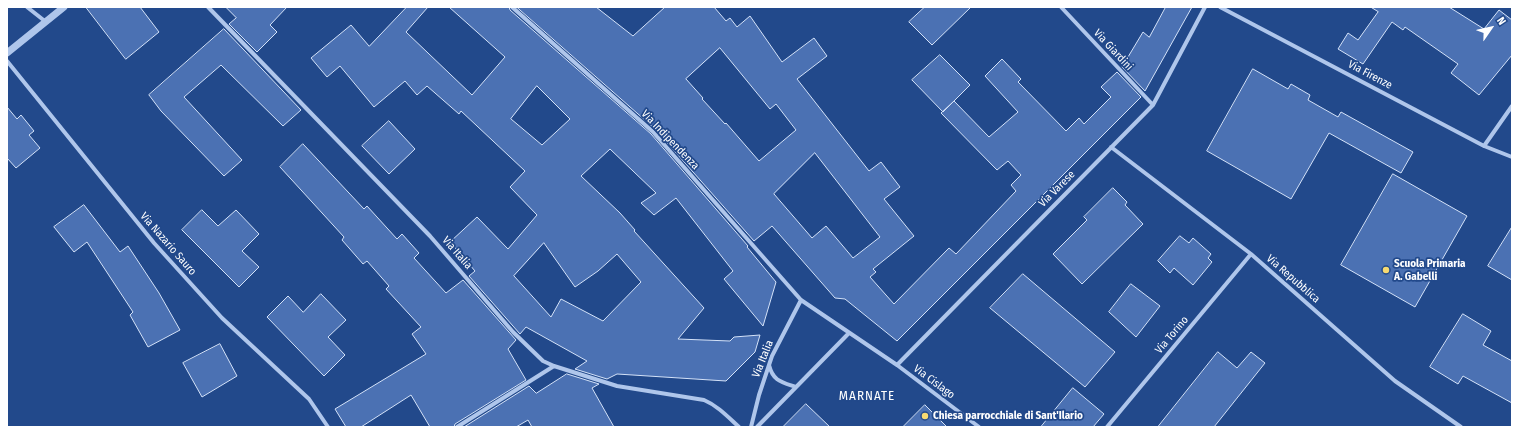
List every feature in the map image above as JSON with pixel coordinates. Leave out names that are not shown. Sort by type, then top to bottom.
[{"type":"street","points":[[26,7],[46,22]]},
{"type":"street","points":[[7,53],[64,7]]},
{"type":"street","name":"Via Italia","points":[[208,7],[430,236],[525,344],[543,361],[554,366],[617,386],[704,400],[711,403],[739,427]]},
{"type":"street","name":"Via Indipendenza","points":[[512,7],[653,132],[802,300],[849,333]]},
{"type":"street","name":"Via Giardini","points":[[1061,7],[1153,105]]},
{"type":"street","name":"Via Varese","points":[[897,365],[1153,105],[1205,7]]},
{"type":"street","name":"Via Firenze","points":[[1220,7],[1484,146],[1512,158]]},
{"type":"street","name":"Via Nazario Sauro","points":[[7,61],[154,244],[222,318],[309,399],[328,427]]},
{"type":"street","points":[[1484,146],[1512,106]]},
{"type":"street","name":"Via Repubblica","points":[[1111,147],[1251,254],[1395,381],[1461,427]]},
{"type":"street","name":"Via Torino","points":[[1106,427],[1251,254]]},
{"type":"street","name":"Via Italia","points":[[751,427],[759,395],[772,356],[802,300]]},
{"type":"street","points":[[757,427],[849,333]]},
{"type":"street","name":"Via Cislago","points":[[849,333],[897,365],[979,427]]},
{"type":"street","points":[[769,364],[772,374],[777,379],[796,387]]},
{"type":"street","points":[[457,427],[554,366]]},
{"type":"building","points":[[86,7],[140,7],[159,32],[126,59]]},
{"type":"building","points":[[226,7],[287,7],[270,25],[277,32],[257,52],[229,24],[236,18]]},
{"type":"building","points":[[407,7],[428,7],[406,32],[472,95],[505,57],[449,7],[509,7],[510,10],[651,134],[748,246],[747,247],[776,282],[763,326],[724,279],[733,271],[676,198],[654,215],[641,203],[656,193],[610,149],[581,176],[620,213],[635,230],[634,231],[704,308],[678,339],[730,341],[734,337],[760,335],[755,352],[726,381],[617,374],[607,379],[575,369],[587,361],[526,327],[520,334],[469,276],[475,271],[450,242],[477,217],[508,249],[537,215],[510,187],[525,171],[461,111],[459,114],[427,86],[417,95],[405,81],[374,107],[340,66],[327,77],[311,58],[351,25],[369,46]],"holes":[[[537,86],[570,119],[542,145],[511,119]],[[544,243],[575,287],[598,271],[617,254],[641,282],[603,321],[561,299],[551,317],[514,276]]]},
{"type":"building","points":[[517,7],[596,7],[633,36],[665,7],[714,7],[726,21],[730,18],[737,27],[750,16],[782,62],[814,38],[827,56],[797,79],[869,171],[881,162],[900,187],[884,199],[914,236],[873,269],[876,272],[870,277],[894,304],[949,248],[956,254],[1016,191],[1011,185],[1021,175],[1008,161],[997,170],[941,113],[954,101],[989,137],[1018,112],[985,76],[1002,59],[1021,79],[1018,82],[1066,131],[1079,118],[1084,124],[1111,97],[1101,87],[1117,72],[1141,97],[897,341],[845,299],[835,298],[772,226],[754,241],[655,129]],"holes":[[[720,48],[770,109],[776,104],[796,130],[759,161],[726,123],[725,124],[702,99],[703,98],[686,79]],[[815,153],[880,237],[853,258],[826,226],[812,238],[774,194]]]},
{"type":"building","points":[[925,7],[971,7],[932,45],[909,22]]},
{"type":"building","points":[[1166,7],[1192,7],[1145,91],[1122,67],[1143,32],[1149,37]]},
{"type":"building","points":[[1371,7],[1449,7],[1484,29],[1499,10],[1512,20],[1512,55],[1479,95],[1451,73],[1458,64],[1405,27],[1403,30],[1392,22],[1363,64],[1338,49],[1348,33],[1358,40],[1378,12]]},
{"type":"building","points":[[224,29],[301,110],[283,126],[221,65],[184,97],[242,160],[224,176],[161,111],[149,95]]},
{"type":"building","points":[[940,55],[970,85],[943,112],[912,80]]},
{"type":"building","points":[[1253,69],[1288,89],[1291,84],[1310,95],[1308,100],[1338,117],[1341,112],[1413,152],[1401,173],[1329,133],[1291,199],[1207,151]]},
{"type":"building","points":[[7,107],[17,119],[21,115],[34,131],[29,135],[40,148],[16,168],[7,158]]},
{"type":"building","points":[[389,121],[415,149],[389,174],[362,146]]},
{"type":"building","points":[[303,144],[364,209],[367,206],[397,239],[402,234],[419,253],[414,258],[446,293],[463,280],[516,340],[508,349],[526,380],[455,424],[454,427],[430,427],[411,395],[361,427],[346,427],[335,409],[426,354],[412,334],[421,327],[386,289],[389,286],[367,261],[363,264],[342,240],[344,237],[280,167]]},
{"type":"building","points":[[1393,174],[1467,216],[1415,307],[1341,265]]},
{"type":"building","points":[[1113,188],[1127,202],[1125,205],[1143,224],[1082,284],[1053,254],[1087,220],[1084,217]]},
{"type":"building","points":[[84,205],[120,252],[128,246],[159,293],[180,330],[148,347],[130,315],[133,312],[87,242],[74,252],[54,227]]},
{"type":"building","points":[[202,210],[218,226],[236,210],[259,234],[242,251],[259,267],[239,287],[182,230]]},
{"type":"building","points":[[1512,227],[1512,280],[1488,266]]},
{"type":"building","points":[[1180,236],[1189,243],[1193,238],[1211,254],[1208,258],[1212,262],[1193,285],[1174,268],[1170,273],[1158,261]]},
{"type":"building","points":[[1023,274],[1115,352],[1085,387],[990,308]]},
{"type":"building","points":[[1131,284],[1160,306],[1136,337],[1109,312]]},
{"type":"building","points":[[321,294],[346,320],[328,337],[345,355],[324,376],[267,317],[288,296],[303,312]]},
{"type":"building","points":[[1463,314],[1491,331],[1483,345],[1512,361],[1512,403],[1463,376],[1458,384],[1430,367]]},
{"type":"building","points":[[220,344],[237,376],[202,397],[183,363]]},
{"type":"building","points":[[1218,352],[1237,368],[1251,352],[1265,363],[1214,427],[1158,427]]},
{"type":"building","points":[[567,374],[599,384],[592,388],[614,427],[532,427],[528,420],[516,427],[464,427],[529,386],[536,393]]},
{"type":"building","points":[[1073,388],[1104,414],[1093,427],[1041,427]]},
{"type":"building","points":[[806,404],[830,427],[783,427]]},
{"type":"building","name":"Chiesa parrocchiale di Sant'Ilario","points":[[925,405],[947,427],[903,427]]},
{"type":"place","name":"Scuola Primaria A. Gabelli","points":[[1386,270]]},
{"type":"place","name":"Chiesa parrocchiale di Sant'Ilario","points":[[925,416]]},
{"type":"district","name":"MARNATE","points":[[867,396]]}]
